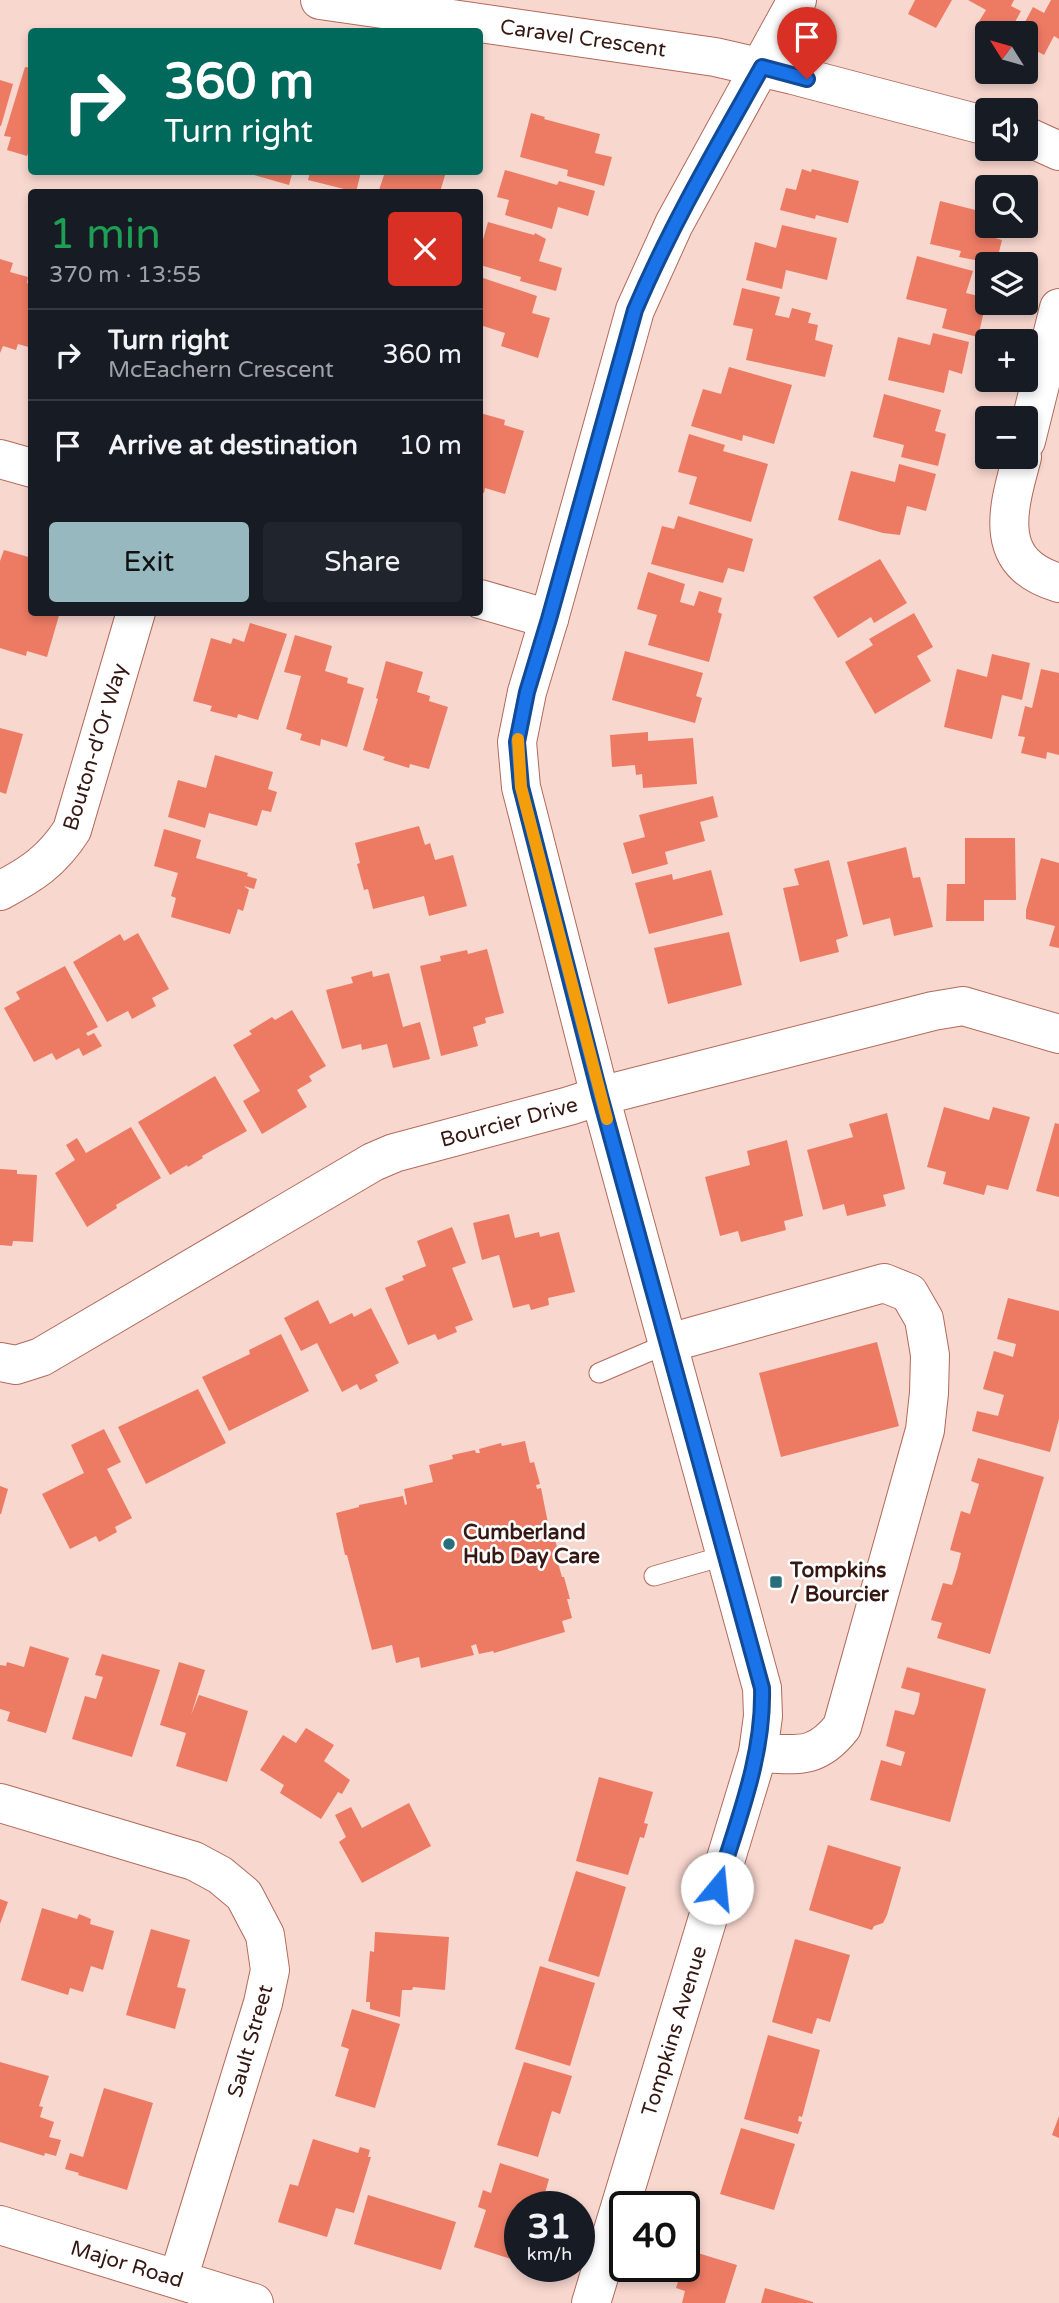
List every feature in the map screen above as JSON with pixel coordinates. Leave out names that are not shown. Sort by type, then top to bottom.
[{"type":"street","name":"Caravel Crescent","points":[[320,0],[715,57],[975,122]]},
{"type":"street","name":"Tompkins Avenue","points":[[591,2303],[758,1754],[763,1716],[762,1688],[600,1096],[521,787],[517,742],[527,692],[635,310],[674,224],[797,0]]},
{"type":"street","points":[[1038,141],[1059,151]]},
{"type":"street","points":[[1035,406],[1059,308]]},
{"type":"street","points":[[0,458],[28,467]]},
{"type":"street","points":[[1018,469],[1008,526],[1012,546],[1023,563],[1046,579],[1059,583]]},
{"type":"street","points":[[483,600],[549,619]]},
{"type":"street","name":"Bouton-d'Or Way","points":[[0,891],[32,874],[58,852],[72,830],[135,616]]},
{"type":"street","name":"Bourcier Drive","points":[[0,1362],[16,1365],[41,1357],[394,1153],[884,1022],[963,1006],[1059,1034]]},
{"type":"street","points":[[669,1343],[884,1283],[909,1293],[924,1319],[930,1354],[925,1430],[842,1727],[829,1744],[815,1752],[758,1754]]},
{"type":"street","name":"Sault Street","points":[[0,1803],[194,1861],[220,1875],[244,1895],[265,1935],[270,1970],[263,2003],[178,2279]]},
{"type":"street","name":"Major Road","points":[[0,2225],[254,2303]]},
{"type":"lane","points":[[600,1373],[669,1343]]},
{"type":"lane","points":[[654,1576],[727,1555]]},
{"type":"building","points":[[915,0],[952,0],[936,28],[908,14]]},
{"type":"building","points":[[968,0],[1014,0],[1011,6],[1021,11],[1016,21],[979,21],[986,10]]},
{"type":"building","points":[[1051,0],[1059,0],[1059,39],[1054,36],[1044,55],[1038,52],[1038,21],[1025,21],[1033,7],[1044,13]]},
{"type":"building","points":[[25,67],[28,67],[27,156],[7,150],[11,137],[4,136]]},
{"type":"building","points":[[0,80],[13,84],[1,126],[0,126]]},
{"type":"building","points":[[531,113],[600,134],[595,153],[612,157],[604,186],[567,176],[568,170],[520,157]]},
{"type":"building","points":[[802,169],[859,181],[848,223],[816,215],[815,219],[780,210],[786,188],[796,190]]},
{"type":"building","points":[[505,170],[557,185],[559,181],[595,191],[588,216],[558,207],[552,229],[505,215],[509,200],[497,197]]},
{"type":"building","points":[[254,175],[292,175],[289,185]]},
{"type":"building","points":[[309,175],[360,175],[357,189],[344,189],[308,180]]},
{"type":"building","points":[[384,175],[445,175],[441,189],[379,189]]},
{"type":"building","points":[[940,201],[975,210],[975,238],[1002,240],[999,252],[975,252],[975,260],[959,257],[961,251],[930,244]]},
{"type":"building","points":[[488,222],[534,235],[535,233],[546,239],[539,261],[562,268],[556,291],[520,281],[521,277],[483,266],[483,240]]},
{"type":"building","points":[[782,225],[837,238],[827,280],[786,270],[782,289],[746,280],[755,242],[776,248]]},
{"type":"building","points":[[917,256],[973,271],[966,293],[975,295],[975,315],[983,315],[980,329],[975,329],[975,336],[942,328],[947,309],[906,299]]},
{"type":"building","points":[[0,259],[13,263],[10,272],[28,277],[28,347],[18,344],[16,350],[3,346],[0,353]]},
{"type":"building","points":[[483,278],[537,296],[532,313],[550,318],[538,358],[501,346],[505,333],[483,326]]},
{"type":"building","points":[[742,288],[780,297],[775,315],[789,318],[792,308],[811,313],[808,323],[818,325],[815,340],[833,345],[825,377],[746,360],[753,329],[733,325]]},
{"type":"building","points":[[933,333],[969,342],[962,374],[949,370],[944,393],[888,380],[898,337],[930,345]]},
{"type":"building","points":[[729,367],[792,385],[774,444],[743,435],[742,441],[691,426],[703,389],[721,394]]},
{"type":"building","points":[[884,394],[941,410],[935,431],[946,434],[938,466],[901,457],[904,445],[873,437]]},
{"type":"building","points":[[483,414],[505,420],[504,425],[524,431],[505,494],[485,488],[484,493]]},
{"type":"building","points":[[689,434],[725,445],[723,451],[768,464],[751,522],[689,504],[697,477],[678,472]]},
{"type":"building","points":[[899,464],[936,474],[926,511],[907,506],[900,535],[838,520],[851,471],[895,482]]},
{"type":"building","points":[[678,516],[753,539],[744,572],[728,568],[723,583],[651,564],[662,526],[674,529]]},
{"type":"building","points":[[4,550],[28,557],[28,616],[59,616],[47,657],[27,651],[26,656],[0,648],[0,561]]},
{"type":"building","points":[[880,559],[907,603],[874,623],[871,617],[838,638],[813,597]]},
{"type":"building","points":[[648,572],[685,584],[680,602],[694,606],[699,591],[722,598],[718,612],[722,614],[709,662],[648,645],[657,615],[637,609]]},
{"type":"building","points":[[914,613],[933,647],[917,656],[931,681],[875,714],[845,662],[873,645],[869,639]]},
{"type":"building","points":[[250,623],[287,634],[258,720],[238,714],[237,718],[210,711],[212,706],[193,701],[211,638],[231,644],[233,638],[244,642]]},
{"type":"building","points":[[295,635],[332,646],[325,671],[348,678],[347,683],[364,688],[347,747],[321,739],[320,746],[300,740],[302,734],[286,729],[301,676],[284,672]]},
{"type":"building","points":[[625,651],[703,673],[696,696],[702,698],[695,723],[612,700]]},
{"type":"building","points":[[992,654],[1030,663],[1022,700],[1002,695],[992,739],[944,727],[957,669],[987,677]]},
{"type":"building","points":[[386,661],[423,672],[417,692],[430,696],[429,701],[448,707],[429,769],[410,764],[409,768],[363,750]]},
{"type":"building","points":[[1041,669],[1059,673],[1059,755],[1047,752],[1046,759],[1021,753],[1025,737],[1018,736],[1025,706],[1032,708]]},
{"type":"building","points":[[0,728],[23,734],[6,794],[0,792]]},
{"type":"building","points":[[648,732],[648,741],[693,738],[697,784],[643,788],[642,774],[636,775],[635,765],[612,767],[610,735]]},
{"type":"building","points":[[215,755],[273,772],[268,789],[277,792],[271,812],[262,810],[257,826],[209,813],[205,828],[168,817],[178,780],[206,788]]},
{"type":"building","points":[[713,796],[718,817],[700,822],[705,841],[665,852],[668,864],[632,874],[623,843],[645,837],[639,815]]},
{"type":"building","points":[[419,826],[425,845],[430,843],[435,860],[453,855],[467,906],[429,916],[424,896],[373,909],[368,889],[364,890],[355,843]]},
{"type":"building","points":[[164,829],[201,840],[196,858],[248,873],[247,876],[257,879],[254,889],[244,886],[249,890],[243,911],[238,909],[230,934],[171,917],[176,898],[171,896],[178,873],[154,866]]},
{"type":"building","points":[[965,838],[1015,838],[1016,900],[984,900],[984,921],[946,921],[947,884],[965,884]]},
{"type":"building","points":[[906,847],[913,878],[920,877],[933,927],[894,936],[890,918],[863,925],[847,862]]},
{"type":"building","points":[[1041,858],[1059,863],[1059,948],[1049,946],[1055,926],[1026,919],[1026,910]]},
{"type":"building","points":[[829,860],[848,936],[836,940],[839,952],[800,962],[783,888],[799,885],[794,869]]},
{"type":"building","points":[[711,870],[723,915],[649,934],[635,883],[672,874],[673,880]]},
{"type":"building","points":[[729,932],[742,985],[668,1004],[654,948]]},
{"type":"building","points":[[138,933],[169,989],[152,998],[156,1006],[132,1019],[128,1011],[107,1022],[73,962],[120,934],[124,941]]},
{"type":"building","points":[[487,949],[504,1013],[485,1018],[486,1023],[473,1027],[478,1046],[441,1056],[420,966],[441,961],[440,956],[467,950],[468,954]]},
{"type":"building","points":[[65,966],[98,1027],[86,1033],[88,1036],[94,1033],[102,1046],[83,1056],[79,1048],[56,1060],[52,1053],[34,1062],[4,1008],[20,999],[16,992]]},
{"type":"building","points":[[372,971],[373,977],[389,973],[403,1027],[420,1022],[430,1059],[393,1068],[387,1044],[362,1050],[361,1044],[342,1049],[326,990],[353,983],[351,977]]},
{"type":"building","points":[[292,1010],[326,1066],[309,1076],[312,1081],[297,1090],[307,1107],[262,1134],[243,1101],[260,1091],[233,1045],[252,1034],[249,1031],[272,1017],[275,1020]]},
{"type":"building","points":[[215,1076],[247,1131],[170,1175],[138,1122]]},
{"type":"building","points":[[944,1107],[989,1120],[993,1107],[1030,1117],[1008,1190],[987,1185],[984,1195],[943,1184],[946,1172],[927,1167]]},
{"type":"building","points":[[887,1113],[905,1189],[883,1195],[886,1206],[847,1216],[844,1204],[823,1210],[807,1150],[853,1137],[849,1124]]},
{"type":"building","points":[[1055,1123],[1059,1124],[1059,1197],[1036,1191]]},
{"type":"building","points":[[131,1127],[161,1178],[116,1205],[117,1208],[87,1227],[55,1173],[75,1160],[66,1145],[77,1138],[86,1153]]},
{"type":"building","points":[[787,1140],[803,1216],[784,1221],[786,1230],[741,1242],[738,1231],[720,1236],[705,1177],[750,1165],[747,1151]]},
{"type":"building","points":[[0,1169],[17,1170],[17,1174],[37,1175],[33,1242],[13,1241],[12,1246],[0,1245]]},
{"type":"building","points":[[509,1214],[515,1238],[539,1232],[540,1237],[559,1232],[575,1292],[548,1298],[549,1305],[531,1310],[529,1304],[513,1308],[499,1255],[482,1260],[473,1223]]},
{"type":"building","points":[[452,1227],[466,1263],[452,1268],[473,1320],[455,1327],[457,1332],[438,1340],[435,1334],[408,1345],[385,1288],[404,1280],[402,1276],[426,1266],[417,1241]]},
{"type":"building","points":[[1008,1298],[1059,1311],[1059,1419],[1050,1452],[972,1431],[977,1411],[998,1416],[1004,1395],[983,1389],[994,1351],[1013,1357],[1016,1344],[997,1339]]},
{"type":"building","points":[[318,1300],[330,1324],[352,1313],[354,1317],[371,1308],[399,1363],[375,1375],[378,1381],[360,1390],[357,1384],[342,1392],[317,1343],[301,1351],[284,1318]]},
{"type":"building","points":[[281,1334],[309,1391],[229,1431],[202,1377],[250,1354],[249,1350]]},
{"type":"building","points":[[877,1342],[899,1426],[781,1457],[759,1373]]},
{"type":"building","points":[[198,1389],[226,1443],[146,1484],[118,1427]]},
{"type":"building","points":[[104,1429],[121,1462],[107,1469],[132,1518],[115,1527],[117,1532],[99,1542],[96,1536],[70,1549],[42,1494],[84,1473],[71,1445]]},
{"type":"building","name":"Cumberland Hub Day Care","points":[[525,1441],[530,1463],[534,1462],[540,1484],[536,1485],[537,1489],[541,1488],[550,1533],[553,1532],[561,1563],[558,1563],[570,1599],[567,1599],[572,1618],[562,1621],[565,1632],[494,1653],[479,1654],[476,1644],[471,1646],[474,1655],[421,1668],[419,1657],[396,1663],[392,1645],[372,1650],[336,1513],[403,1496],[405,1505],[404,1489],[433,1482],[429,1465],[453,1459],[452,1455],[475,1450],[480,1453],[479,1449],[501,1443],[502,1446]]},
{"type":"building","points":[[978,1458],[1044,1477],[990,1654],[937,1638],[942,1623],[931,1620],[943,1583],[952,1585],[957,1569],[961,1553],[950,1550],[961,1511],[970,1514],[979,1484],[971,1481]]},
{"type":"building","points":[[0,1486],[8,1489],[1,1514],[0,1514]]},
{"type":"building","points":[[30,1646],[69,1658],[46,1733],[7,1721],[10,1712],[0,1709],[0,1665],[6,1666],[7,1662],[24,1667]]},
{"type":"building","points":[[102,1654],[160,1670],[132,1757],[72,1739],[85,1696],[96,1699],[103,1677],[95,1675]]},
{"type":"building","points":[[179,1662],[205,1670],[191,1715],[199,1695],[248,1711],[227,1782],[176,1766],[186,1733],[160,1725]]},
{"type":"building","points":[[907,1667],[986,1689],[950,1822],[870,1800],[881,1760],[901,1766],[905,1752],[886,1746],[895,1710],[914,1715],[918,1704],[920,1693],[901,1688]]},
{"type":"building","points":[[306,1728],[334,1745],[324,1761],[350,1780],[342,1794],[338,1792],[321,1819],[280,1793],[284,1785],[260,1770],[283,1735],[296,1743]]},
{"type":"building","points":[[599,1777],[653,1792],[644,1823],[648,1824],[644,1838],[640,1837],[628,1875],[576,1861]]},
{"type":"building","points":[[409,1803],[431,1846],[362,1883],[339,1842],[346,1837],[335,1815],[351,1807],[362,1828]]},
{"type":"building","points":[[828,1845],[901,1867],[887,1915],[883,1923],[874,1926],[872,1930],[809,1910]]},
{"type":"building","points":[[576,1871],[626,1887],[599,1977],[548,1961]]},
{"type":"building","points":[[0,1899],[8,1902],[0,1924]]},
{"type":"building","points":[[42,1908],[77,1919],[79,1914],[91,1919],[90,1924],[114,1931],[103,1970],[91,1966],[83,1992],[70,1988],[68,1995],[21,1980]]},
{"type":"building","points":[[151,1929],[190,1940],[177,1987],[186,1989],[175,2029],[126,2015]]},
{"type":"building","points":[[375,1932],[449,1937],[445,1990],[413,1987],[412,1990],[402,1990],[400,2017],[370,2009],[370,2002],[366,2002],[370,1951],[374,1952]]},
{"type":"building","points":[[795,1939],[850,1955],[830,2022],[817,2018],[812,2034],[772,2022]]},
{"type":"building","points":[[540,1966],[595,1983],[570,2066],[515,2049]]},
{"type":"building","points":[[352,2009],[400,2024],[375,2108],[335,2096],[349,2049],[341,2046]]},
{"type":"building","points":[[768,2035],[820,2050],[802,2117],[799,2116],[798,2121],[802,2122],[798,2134],[744,2119]]},
{"type":"building","points":[[0,2062],[49,2076],[39,2106],[43,2107],[40,2117],[54,2122],[49,2137],[61,2140],[56,2156],[45,2153],[44,2156],[0,2142]]},
{"type":"building","points":[[524,2062],[572,2076],[560,2114],[552,2111],[538,2157],[497,2145]]},
{"type":"building","points":[[104,2088],[153,2103],[127,2190],[65,2169],[70,2153],[83,2157]]},
{"type":"building","points":[[1059,2116],[1059,2138],[1052,2135]]},
{"type":"building","points":[[741,2128],[795,2144],[774,2210],[720,2194]]},
{"type":"building","points":[[313,2139],[358,2153],[360,2147],[370,2150],[368,2157],[371,2157],[354,2213],[336,2208],[327,2237],[278,2222],[290,2184],[298,2186]]},
{"type":"building","points":[[500,2163],[549,2179],[546,2191],[504,2191],[504,2257],[474,2247],[486,2210],[478,2207],[483,2190],[491,2193]]},
{"type":"building","points":[[368,2195],[456,2222],[441,2270],[354,2244]]},
{"type":"building","points":[[700,2254],[737,2265],[725,2303],[682,2303],[685,2291],[676,2288],[678,2282],[700,2282]]},
{"type":"building","points":[[765,2288],[813,2302],[813,2303],[761,2303]]},
{"type":"slow traffic","points":[[518,739],[521,787],[607,1119]]},
{"type":"place","name":"Cumberland Hub Day Care","points":[[449,1544]]},
{"type":"place","name":"Tompkins / Bourcier","points":[[776,1582]]},
{"type":"route","points":[[717,1888],[758,1754],[763,1716],[762,1688],[600,1096],[521,787],[517,742],[527,692],[635,310],[654,264],[762,67],[807,79]]}]
